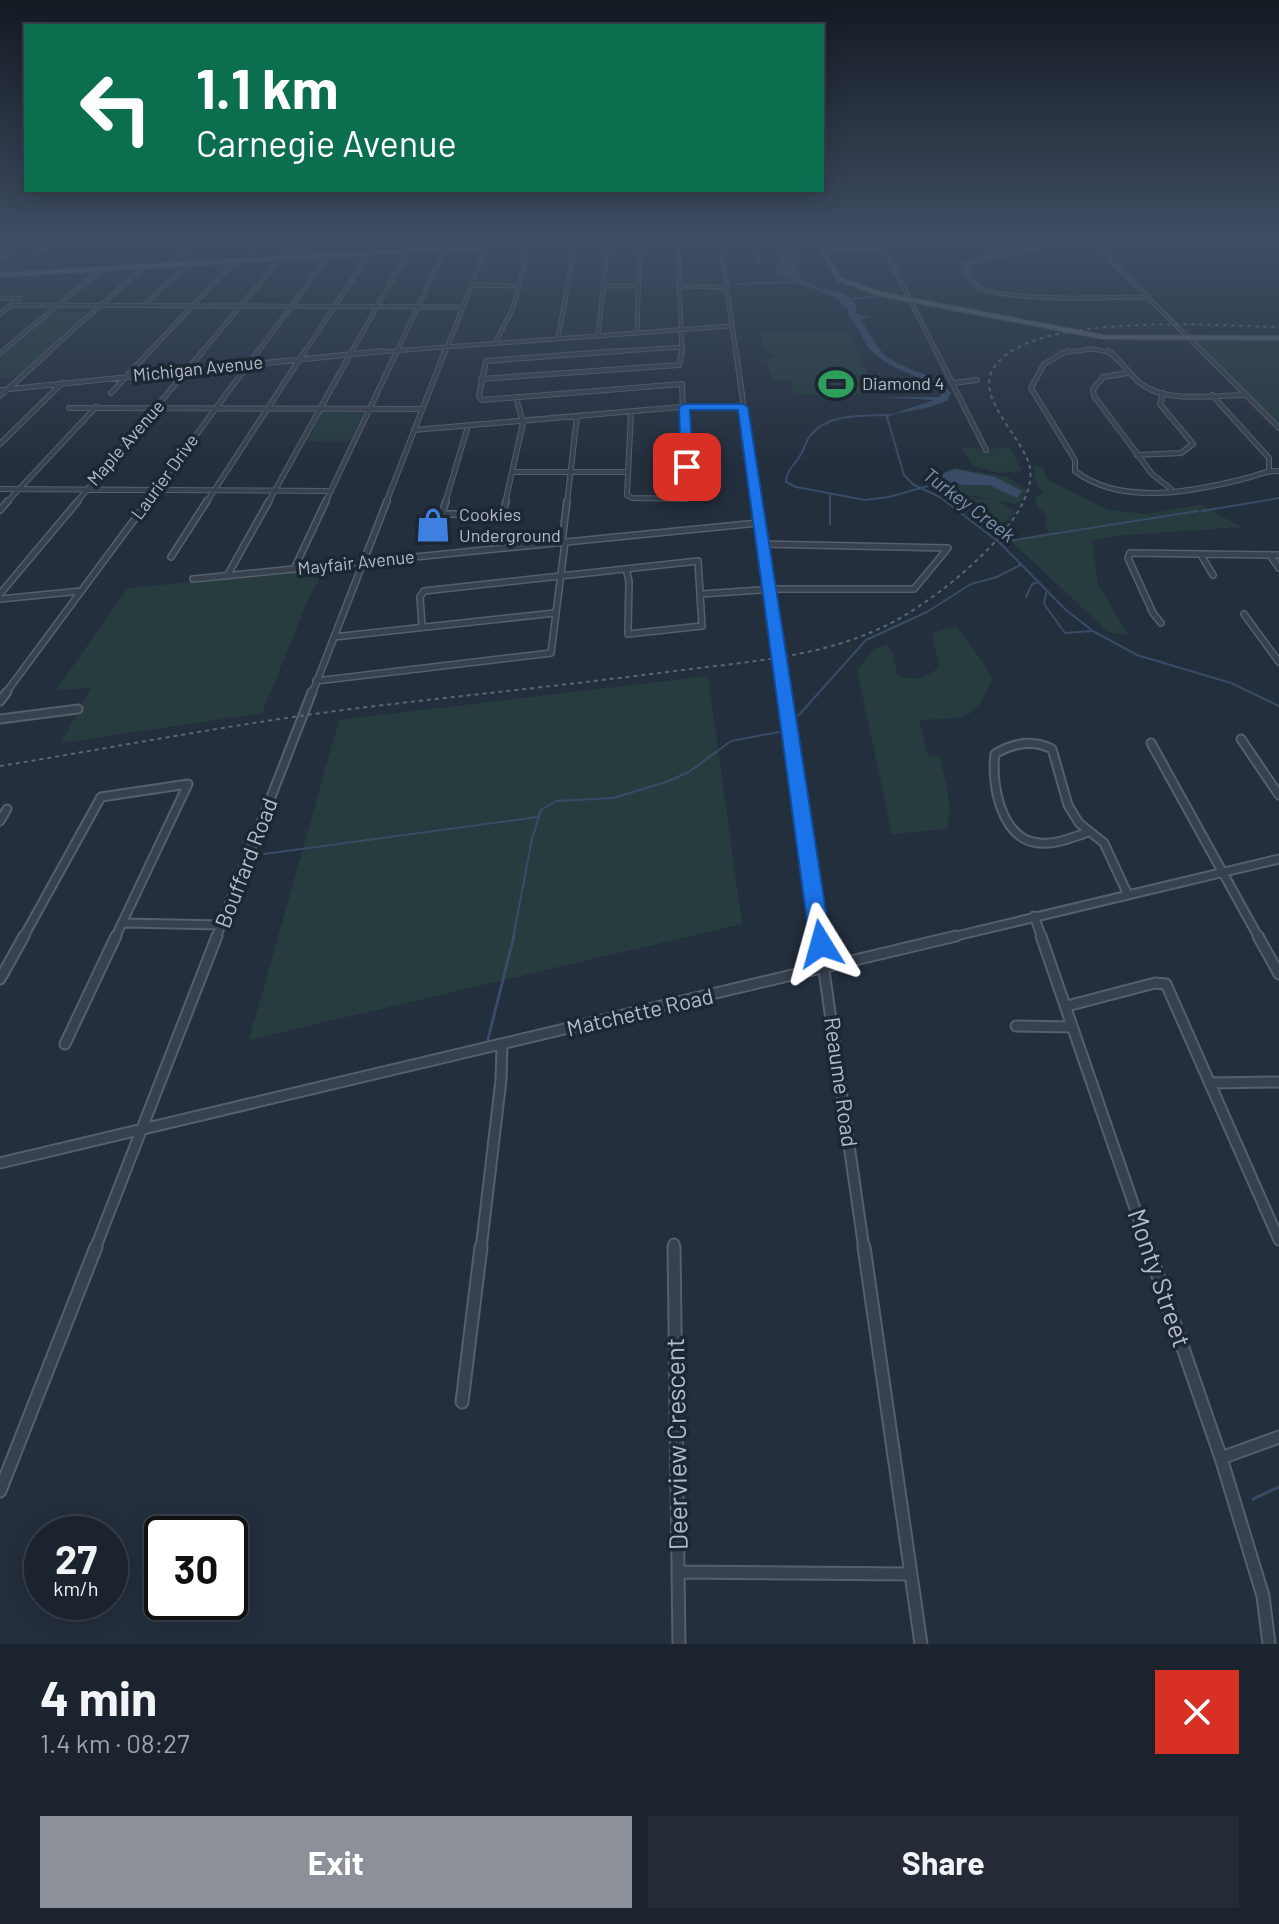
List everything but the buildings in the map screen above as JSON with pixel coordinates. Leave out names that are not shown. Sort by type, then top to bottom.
[{"type":"main road","points":[[977,312],[1103,337],[1279,337]]},
{"type":"street","points":[[0,353],[50,312]]},
{"type":"street","points":[[0,393],[95,312]]},
{"type":"street","points":[[111,393],[188,312]]},
{"type":"street","name":"Maple Avenue","points":[[0,596],[236,312]]},
{"type":"street","name":"Laurier Drive","points":[[0,701],[287,312]]},
{"type":"street","points":[[171,557],[331,312]]},
{"type":"street","points":[[227,576],[374,312]]},
{"type":"street","points":[[294,569],[417,312]]},
{"type":"street","name":"Bouffard Road","points":[[0,1491],[461,312]]},
{"type":"street","points":[[495,343],[499,328],[511,312]]},
{"type":"street","points":[[558,338],[563,312]]},
{"type":"street","points":[[598,335],[600,312]]},
{"type":"street","points":[[637,312],[637,332]]},
{"type":"street","points":[[481,379],[679,365],[683,347],[681,312]]},
{"type":"street","name":"Reaume Road","points":[[729,312],[921,1644]]},
{"type":"street","points":[[916,312],[986,450]]},
{"type":"street","points":[[1163,312],[1279,428]]},
{"type":"street","name":"Michigan Avenue","points":[[8,389],[351,354],[731,326]]},
{"type":"street","points":[[631,412],[627,495],[632,498],[686,499],[682,384],[479,399],[486,361],[683,347]]},
{"type":"street","points":[[1246,395],[1163,393],[1137,382],[1112,353],[1079,349],[1063,352],[1046,361],[1034,377],[1031,388],[1075,460],[1075,471],[1086,481],[1113,492],[1136,494],[1240,480],[1269,469],[1279,471]]},
{"type":"street","points":[[1128,373],[1105,374],[1093,389],[1098,403],[1152,474],[1171,489]]},
{"type":"street","points":[[953,383],[977,380]]},
{"type":"street","points":[[0,444],[62,383]]},
{"type":"street","points":[[1137,455],[1173,455],[1193,444],[1160,404],[1163,393]]},
{"type":"street","points":[[1212,395],[1269,458],[1269,469]]},
{"type":"street","points":[[468,426],[442,514],[503,514],[522,421],[516,397]]},
{"type":"street","points":[[0,510],[96,407]]},
{"type":"street","points":[[414,430],[684,407],[743,407]]},
{"type":"street","points":[[69,408],[422,409]]},
{"type":"street","points":[[316,681],[551,653],[577,416]]},
{"type":"street","points":[[513,472],[628,472]]},
{"type":"street","points":[[0,489],[331,491]]},
{"type":"street","name":"Mayfair Avenue","points":[[193,579],[758,523]]},
{"type":"street","points":[[701,594],[914,589],[948,548],[762,544]]},
{"type":"street","points":[[1161,623],[1153,613],[1128,558],[1130,553],[1279,555]]},
{"type":"street","points":[[1201,555],[1213,575]]},
{"type":"street","points":[[1270,555],[1279,568]]},
{"type":"street","points":[[422,627],[421,592],[560,577],[626,569],[698,561],[702,626],[628,634],[629,581],[626,569]]},
{"type":"street","points":[[0,596],[81,591]]},
{"type":"street","points":[[334,637],[555,613]]},
{"type":"street","points":[[1244,614],[1279,662]]},
{"type":"street","points":[[0,719],[78,709]]},
{"type":"street","points":[[1241,739],[1279,795]]},
{"type":"street","points":[[1089,832],[1043,843],[1031,842],[1018,834],[997,790],[993,774],[995,754],[1003,748],[1030,742],[1052,749],[1068,805],[1089,832],[1104,843],[1128,895]]},
{"type":"street","points":[[1151,743],[1279,974]]},
{"type":"street","points":[[1,976],[101,797],[188,784],[125,923],[65,1044]]},
{"type":"street","points":[[0,821],[4,810]]},
{"type":"street","name":"Matchette Road","points":[[0,1163],[1279,859]]},
{"type":"street","name":"Monty Street","points":[[1034,916],[1221,1458],[1263,1596],[1269,1644]]},
{"type":"street","points":[[125,923],[222,925]]},
{"type":"street","points":[[1067,1006],[1155,983],[1166,984],[1279,1240]]},
{"type":"street","points":[[1016,1026],[1072,1027]]},
{"type":"street","points":[[462,1402],[501,1080],[502,1045]]},
{"type":"street","points":[[1210,1083],[1279,1082]]},
{"type":"street","name":"Deerview Crescent","points":[[674,1244],[679,1644]]},
{"type":"street","points":[[1221,1458],[1279,1437]]},
{"type":"street","points":[[679,1572],[911,1574]]},
{"type":"green space","points":[[52,312],[86,312],[76,326],[18,376],[0,378],[0,356]]},
{"type":"green space","points":[[760,331],[849,332],[870,380],[867,381],[872,394],[794,395],[791,381],[774,381],[765,358],[775,358],[770,350],[763,350]]},
{"type":"green space","points":[[1279,339],[1279,424],[1195,341]]},
{"type":"green space","points":[[321,412],[363,412],[349,442],[306,441]]},
{"type":"green space","points":[[982,447],[980,451],[1010,448],[1022,471],[997,473],[973,466],[962,448]]},
{"type":"green space","points":[[1033,466],[1042,466],[1048,480],[1109,510],[1147,514],[1201,505],[1241,527],[1115,536],[1092,541],[1098,583],[1128,635],[1108,632],[1011,541],[1050,532],[1045,528],[1046,516],[1035,502],[1038,495],[1044,494],[1037,485]]},
{"type":"green space","points":[[954,468],[1007,477],[1027,490],[1024,499],[1015,504],[998,501],[1017,512],[994,530],[982,525],[950,496],[997,500],[933,489],[944,472]]},
{"type":"green space","points":[[326,569],[309,597],[262,713],[61,743],[91,688],[56,690],[128,588]]},
{"type":"green space","points":[[957,626],[992,679],[979,704],[965,716],[919,720],[927,754],[939,757],[944,775],[949,801],[947,829],[892,834],[857,670],[874,649],[887,644],[893,653],[897,674],[914,679],[924,677],[939,667],[932,633]]},
{"type":"green space","points":[[708,676],[742,924],[249,1040],[339,720]]},
{"type":"water","points":[[848,312],[856,312],[873,317],[860,319],[880,350],[890,359],[931,377],[945,387],[951,393],[947,401],[890,415],[934,400],[878,397],[939,397],[943,392],[877,356]]},
{"type":"water","points":[[956,469],[995,477],[1022,491],[1017,498],[989,485],[940,481],[944,473]]},
{"type":"waterway","name":"Turkey Creek","points":[[892,414],[887,417],[904,475],[921,488]]},
{"type":"waterway","points":[[888,415],[846,417],[816,429],[789,471],[786,482],[796,487],[865,500],[921,488]]},
{"type":"waterway","points":[[921,488],[942,482]]},
{"type":"waterway","name":"Turkey Creek","points":[[921,488],[940,497],[1000,543],[1039,582]]},
{"type":"waterway","points":[[830,495],[830,525]]},
{"type":"waterway","points":[[1202,511],[1279,498]]},
{"type":"waterway","points":[[1002,542],[1198,511]]},
{"type":"waterway","points":[[798,716],[866,640],[927,612],[971,584],[997,577],[1020,565]]},
{"type":"waterway","points":[[1026,597],[1032,584],[1039,582]]},
{"type":"waterway","name":"Turkey Creek","points":[[1039,582],[1066,610],[1093,631],[1137,655],[1231,683],[1279,706]]},
{"type":"waterway","name":"Turkey Creek","points":[[1046,593],[1044,604],[1065,633],[1092,631]]},
{"type":"waterway","points":[[513,938],[532,839],[541,810],[556,801],[613,798],[666,782],[689,772],[731,741],[779,732]]},
{"type":"waterway","points":[[264,854],[537,817]]},
{"type":"waterway","points":[[488,1039],[514,936]]},
{"type":"waterway","points":[[1253,1499],[1279,1487]]},
{"type":"railway","points":[[0,766],[309,715],[752,661],[842,643],[904,616],[953,581],[1000,536],[1017,513],[1028,489],[1030,468],[1020,445],[996,407],[989,382],[992,371],[1011,352],[1041,338],[1081,330],[1170,324],[1279,327]]},
{"type":"place","name":"Diamond 4","points":[[836,384]]},
{"type":"place","name":"Cookies Underground","points":[[433,525]]},
{"type":"route","points":[[687,467],[684,407],[743,407],[821,944]]}]
